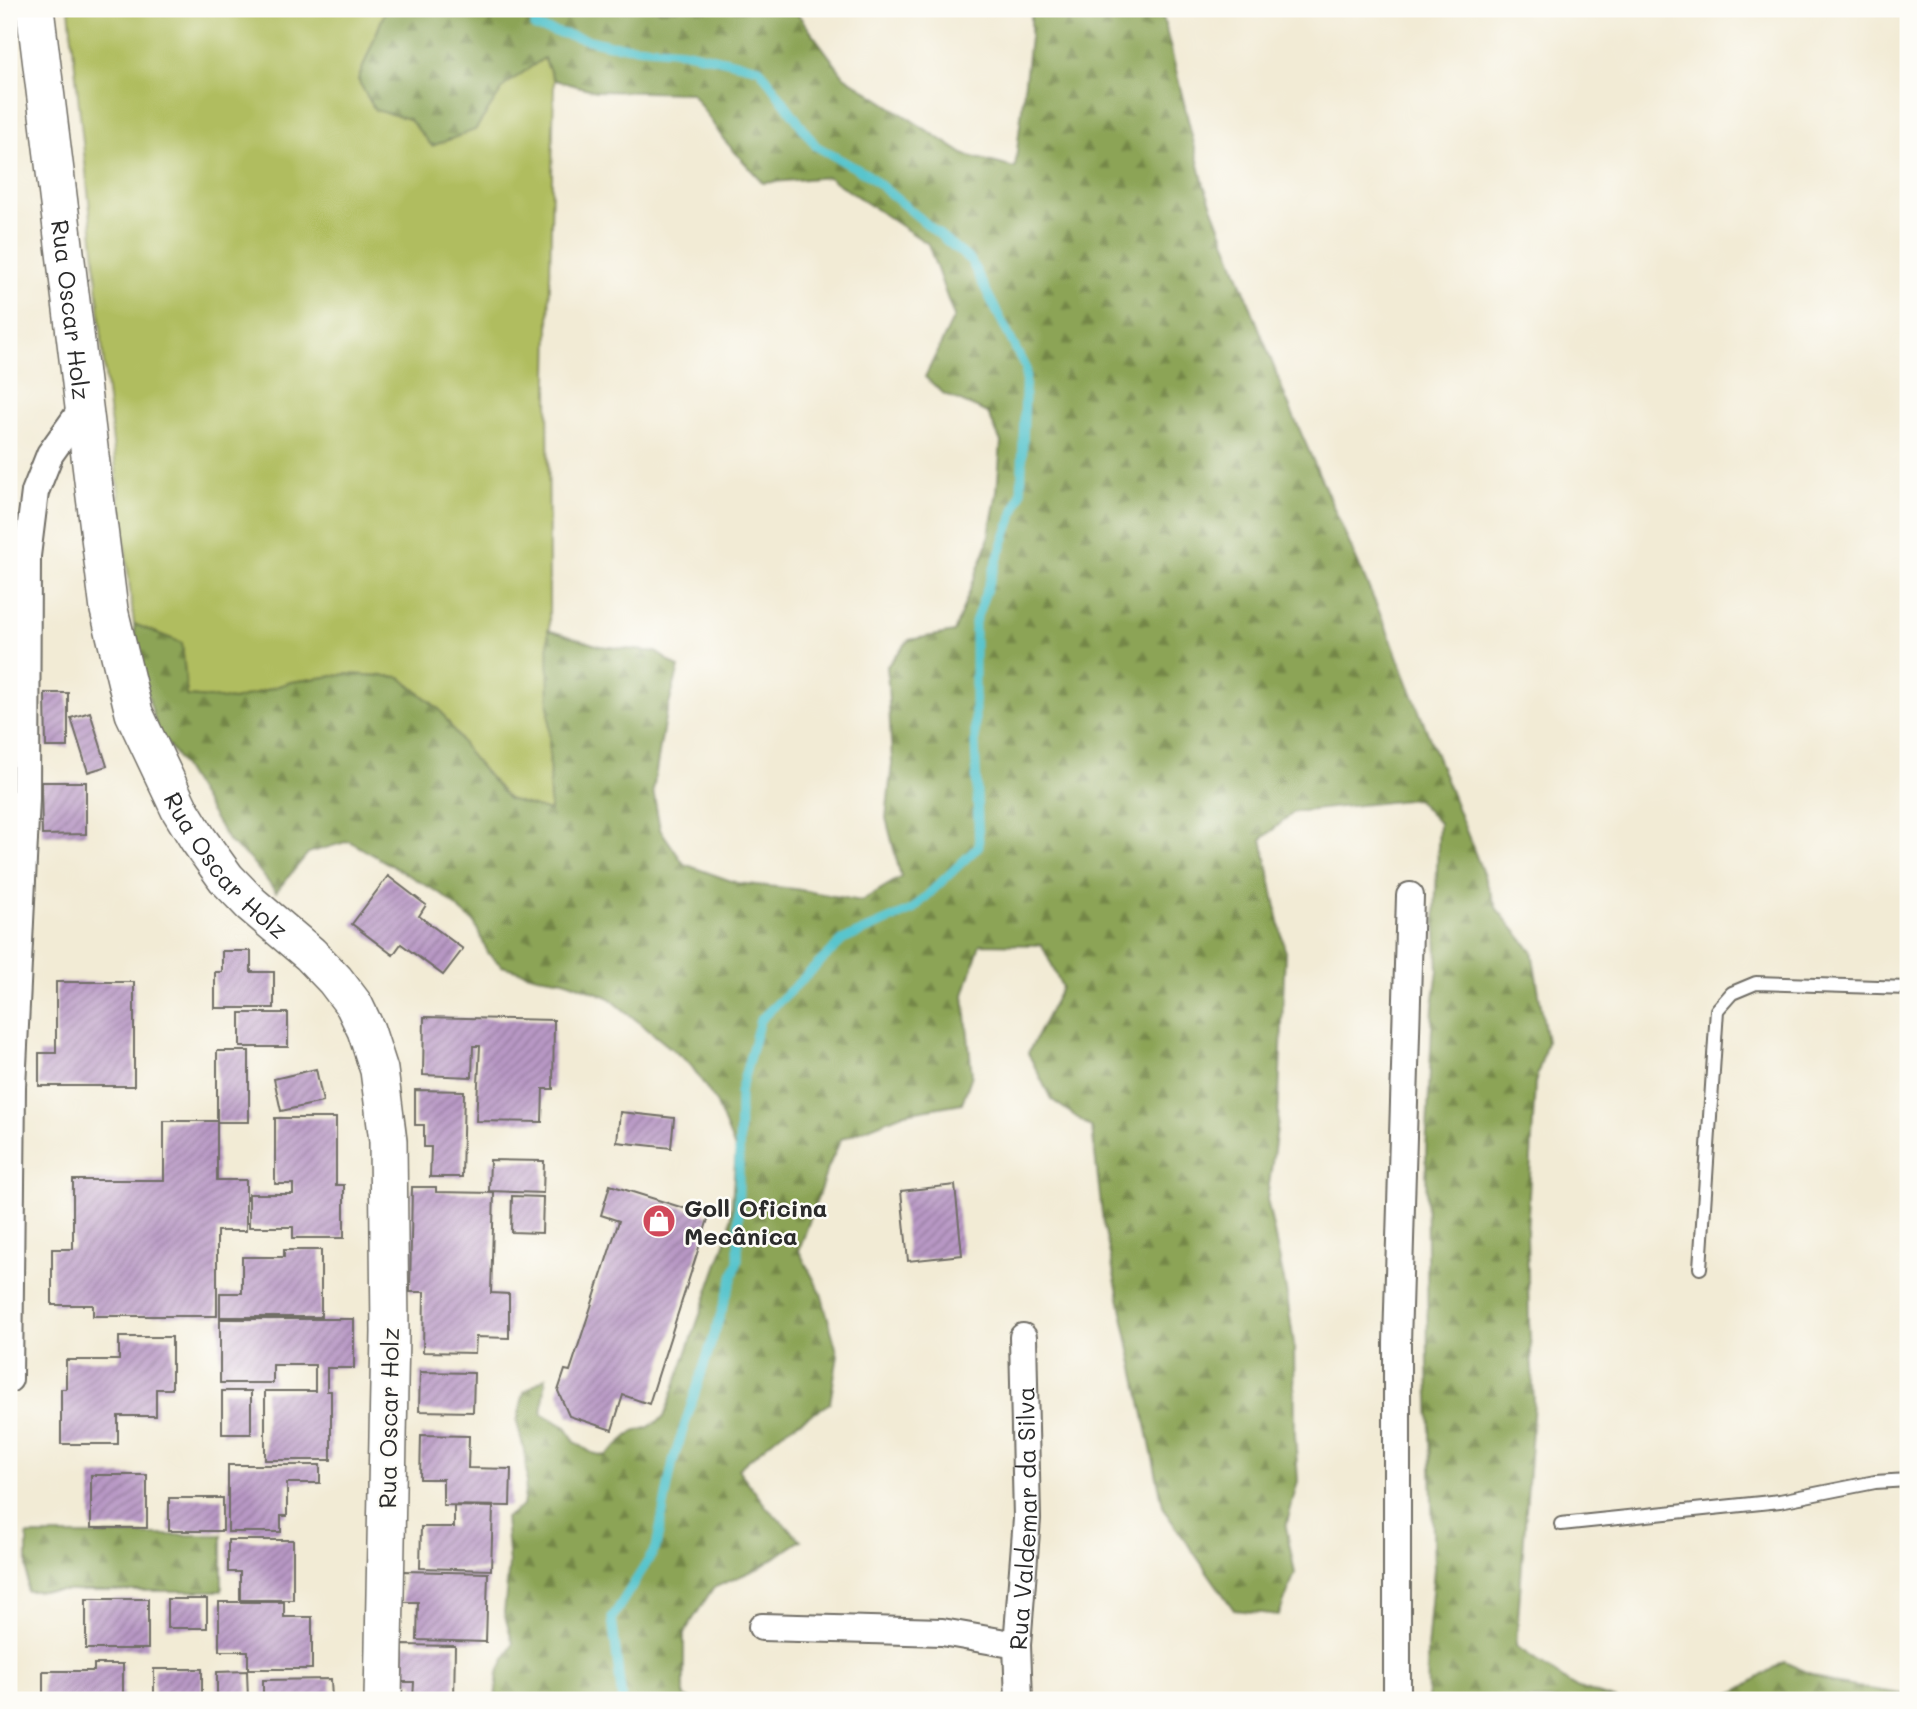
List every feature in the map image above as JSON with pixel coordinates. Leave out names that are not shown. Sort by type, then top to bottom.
[{"type":"street","name":"Rua Oscar Holz","points":[[35,9],[109,610],[134,713],[178,808],[226,878],[251,904],[327,971],[354,1006],[366,1030],[379,1070],[388,1140],[390,1332],[383,1700]]},
{"type":"street","points":[[9,1379],[10,1087],[26,798],[27,556],[35,492],[50,454],[85,405]]},
{"type":"street","points":[[1397,1700],[1397,1343],[1410,896]]},
{"type":"street","name":"Rua Valdemar da Silva","points":[[1019,1700],[1017,1645],[1027,1520],[1023,1337]]},
{"type":"street","points":[[762,1627],[942,1632],[1017,1645]]},
{"type":"lane","points":[[1700,1268],[1717,1010],[1732,993],[1756,983],[1908,988]]},
{"type":"lane","points":[[1561,1524],[1780,1501],[1875,1482],[1908,1480]]},
{"type":"green space","points":[[69,9],[386,9],[358,80],[375,110],[475,130],[505,85],[544,58],[554,80],[548,377],[550,811],[508,799],[471,756],[440,710],[400,677],[347,674],[291,682],[234,700],[187,696],[182,643],[134,624],[104,366]]},
{"type":"green space","points":[[386,9],[794,9],[844,76],[965,155],[1015,168],[1031,9],[1161,9],[1204,185],[1287,401],[1385,625],[1497,909],[1532,951],[1547,1042],[1535,1083],[1527,1233],[1534,1402],[1516,1646],[1573,1686],[1616,1700],[1428,1700],[1427,1650],[1434,1568],[1426,1153],[1433,1006],[1438,970],[1435,914],[1439,823],[1416,799],[1294,812],[1262,839],[1285,951],[1278,1121],[1267,1199],[1294,1344],[1298,1481],[1286,1527],[1295,1573],[1279,1615],[1234,1610],[1164,1510],[1103,1222],[1092,1128],[1051,1099],[1028,1053],[1062,987],[1042,945],[980,944],[964,995],[972,1075],[962,1103],[905,1113],[841,1139],[827,1170],[799,1251],[821,1293],[838,1355],[830,1403],[781,1433],[738,1469],[768,1509],[801,1540],[759,1568],[713,1588],[684,1633],[684,1696],[691,1700],[495,1700],[498,1673],[513,1643],[504,1613],[509,1564],[505,1518],[523,1506],[527,1475],[517,1422],[524,1392],[546,1377],[542,1414],[566,1427],[575,1442],[592,1453],[605,1456],[633,1432],[647,1428],[664,1417],[730,1229],[736,1151],[716,1102],[690,1064],[608,997],[564,980],[502,966],[488,953],[474,922],[441,894],[349,841],[308,853],[276,892],[250,859],[229,842],[176,755],[158,732],[137,655],[134,624],[182,643],[187,696],[234,700],[291,682],[347,674],[400,677],[440,710],[471,756],[508,799],[550,811],[548,630],[600,646],[656,652],[679,668],[664,723],[653,790],[660,829],[684,864],[737,883],[795,889],[861,901],[901,877],[886,818],[892,763],[887,666],[909,640],[954,632],[987,545],[997,492],[1001,442],[988,413],[944,394],[925,377],[954,317],[928,244],[828,177],[763,183],[724,140],[692,93],[596,91],[554,80],[544,58],[505,85],[475,130],[432,146],[409,119],[375,110],[358,80]]},
{"type":"green space","points":[[27,1535],[222,1535],[222,1591],[27,1591]]},
{"type":"green space","points":[[1784,1662],[1832,1683],[1908,1695],[1908,1700],[1722,1700]]},
{"type":"building","points":[[45,693],[68,693],[68,747],[46,747]]},
{"type":"building","points":[[90,712],[107,766],[88,772],[71,718]]},
{"type":"building","points":[[41,782],[86,782],[86,834],[42,835]]},
{"type":"building","points":[[388,876],[426,905],[419,916],[463,949],[443,975],[401,944],[393,955],[352,924]]},
{"type":"building","points":[[222,951],[251,951],[251,972],[274,972],[274,1008],[215,1008],[215,972],[222,972]]},
{"type":"building","points":[[56,982],[134,982],[134,1086],[39,1086],[39,1053],[56,1053]]},
{"type":"building","points":[[240,1013],[288,1013],[288,1047],[240,1047]]},
{"type":"building","points":[[424,1017],[554,1020],[553,1089],[543,1089],[542,1122],[476,1121],[480,1046],[473,1046],[472,1077],[423,1075]]},
{"type":"building","points":[[217,1051],[249,1051],[249,1122],[217,1122],[217,1180],[246,1180],[246,1231],[217,1231],[217,1316],[93,1316],[93,1305],[52,1305],[52,1249],[73,1249],[73,1180],[164,1180],[164,1121],[217,1121]]},
{"type":"building","points":[[316,1069],[323,1102],[281,1111],[274,1079]]},
{"type":"building","points":[[415,1090],[464,1091],[462,1177],[430,1177],[431,1147],[424,1147],[424,1125],[415,1125]]},
{"type":"building","points":[[620,1112],[674,1118],[671,1148],[617,1142]]},
{"type":"building","points":[[275,1118],[336,1118],[336,1185],[344,1185],[344,1238],[293,1238],[293,1227],[249,1227],[249,1194],[293,1194],[293,1184],[275,1184]]},
{"type":"building","points":[[490,1160],[544,1161],[543,1193],[489,1191]]},
{"type":"building","points":[[610,1185],[709,1216],[649,1404],[623,1395],[612,1430],[569,1416],[558,1391],[565,1370],[570,1371],[619,1221],[601,1215]]},
{"type":"building","points":[[955,1185],[962,1255],[908,1261],[901,1191]]},
{"type":"building","points":[[412,1187],[436,1187],[436,1192],[494,1193],[491,1293],[509,1294],[509,1338],[476,1337],[475,1353],[423,1352],[424,1292],[410,1292]]},
{"type":"building","points":[[512,1196],[543,1197],[542,1233],[511,1232]]},
{"type":"building","points":[[284,1250],[321,1250],[321,1317],[220,1317],[220,1293],[242,1293],[242,1257],[284,1257]]},
{"type":"building","points":[[220,1319],[354,1319],[354,1368],[327,1368],[327,1391],[331,1391],[331,1460],[265,1460],[265,1391],[315,1391],[315,1365],[273,1365],[273,1383],[220,1383]]},
{"type":"building","points":[[119,1337],[172,1337],[172,1389],[156,1389],[156,1416],[118,1416],[118,1444],[61,1444],[61,1389],[66,1389],[66,1360],[119,1360]]},
{"type":"building","points":[[420,1372],[474,1373],[473,1412],[419,1411]]},
{"type":"building","points":[[222,1391],[251,1391],[251,1434],[222,1434]]},
{"type":"building","points":[[421,1435],[469,1436],[468,1468],[511,1469],[510,1506],[443,1505],[443,1479],[420,1479]]},
{"type":"building","points":[[228,1465],[320,1465],[320,1483],[287,1483],[287,1516],[281,1516],[281,1532],[228,1532]]},
{"type":"building","points":[[91,1475],[147,1475],[147,1528],[91,1528]]},
{"type":"building","points":[[169,1498],[223,1498],[223,1531],[169,1531]]},
{"type":"building","points":[[454,1506],[493,1507],[491,1570],[420,1568],[421,1527],[454,1527]]},
{"type":"building","points":[[228,1540],[293,1540],[293,1600],[240,1600],[240,1572],[228,1572]]},
{"type":"building","points":[[404,1571],[488,1573],[486,1642],[417,1640],[418,1602],[403,1602]]},
{"type":"building","points":[[86,1599],[148,1599],[148,1649],[86,1649]]},
{"type":"building","points":[[167,1599],[207,1599],[207,1628],[167,1628]]},
{"type":"building","points":[[219,1602],[284,1602],[284,1617],[312,1617],[312,1669],[248,1669],[248,1651],[219,1651]]},
{"type":"building","points":[[403,1645],[455,1646],[454,1700],[413,1700],[414,1682],[402,1682]]},
{"type":"building","points":[[94,1664],[123,1664],[123,1700],[43,1700],[43,1671],[94,1671]]},
{"type":"building","points":[[154,1669],[202,1669],[202,1700],[154,1700]]},
{"type":"building","points":[[247,1671],[248,1700],[217,1700],[217,1672]]},
{"type":"building","points":[[331,1679],[332,1700],[263,1700],[263,1680]]},
{"type":"waterway","points":[[535,9],[535,27],[610,45],[683,51],[759,68],[816,146],[868,175],[971,261],[1026,369],[1021,493],[975,622],[975,741],[979,846],[912,910],[843,940],[760,1020],[740,1092],[738,1261],[673,1461],[656,1548],[612,1618],[622,1700]]},
{"type":"place","name":"Goll Oficina Mecânica","points":[[659,1221]]}]
